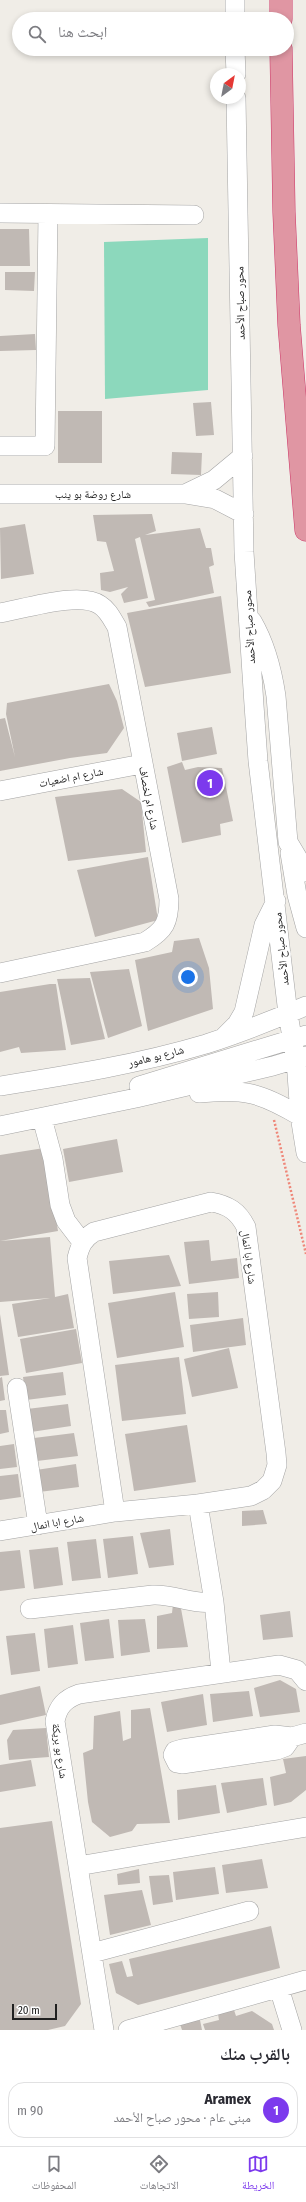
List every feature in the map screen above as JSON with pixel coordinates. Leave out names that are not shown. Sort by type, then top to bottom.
[{"type":"highway","points":[[281,0],[281,12]]},
{"type":"highway","points":[[281,56],[284,212],[289,325],[306,530]]},
{"type":"street","points":[[235,0],[235,12]]},
{"type":"street","points":[[235,56],[236,68]]},
{"type":"street","name":"محور صباح الأحمد","points":[[236,104],[244,552],[258,761],[276,901],[297,1014],[301,1058],[300,1116],[306,1153]]},
{"type":"street","points":[[0,213],[194,215]]},
{"type":"street","points":[[0,446],[45,446],[48,214]]},
{"type":"street","name":"شارع روضة بو ينب","points":[[185,494],[214,480],[243,456]]},
{"type":"street","name":"شارع روضة بو ينب","points":[[0,494],[185,494],[215,499],[244,514]]},
{"type":"street","name":"شارع ام لخصاف","points":[[0,613],[76,599],[90,600],[101,605],[110,615],[117,627],[169,899],[169,912],[165,925],[157,935],[145,942],[0,973]]},
{"type":"street","points":[[249,616],[262,638],[274,681],[280,725],[288,842],[297,895],[306,928]]},
{"type":"street","name":"شارع ام اضعيات","points":[[0,791],[142,764]]},
{"type":"street","points":[[288,842],[306,872]]},
{"type":"street","points":[[223,1038],[238,1024],[244,1012],[264,925],[276,901]]},
{"type":"street","name":"شارع بو هامور","points":[[0,1086],[85,1073],[120,1065],[223,1038],[297,1014],[306,1006]]},
{"type":"street","points":[[90,1108],[113,1095],[137,1086],[299,1037]]},
{"type":"street","points":[[0,1126],[90,1108],[301,1058]]},
{"type":"street","points":[[90,1108],[218,1091],[251,1092],[269,1099],[300,1116]]},
{"type":"street","points":[[42,1118],[53,1159],[60,1205],[66,1221],[82,1242],[77,1258],[115,1512]]},
{"type":"street","name":"شارع ابا انمال","points":[[0,1531],[115,1512],[198,1504],[251,1496],[263,1490],[272,1481],[277,1466],[246,1227],[241,1217],[234,1210],[224,1204],[211,1202],[94,1232],[82,1242]]},
{"type":"street","points":[[16,1388],[38,1525]]},
{"type":"street","points":[[198,1504],[214,1602],[221,1672]]},
{"type":"street","points":[[30,1609],[153,1595],[170,1595],[200,1604],[214,1602]]},
{"type":"street","name":"شارع بو بريكة","points":[[104,2030],[55,1721],[57,1711],[62,1703],[79,1694],[221,1672],[279,1665],[296,1670],[306,1681]]},
{"type":"street","points":[[231,1749],[275,1735],[299,1735]]},
{"type":"street","points":[[78,1866],[306,1828]]},
{"type":"street","points":[[92,1953],[249,1911]]},
{"type":"street","points":[[128,2030],[306,1980]]},
{"type":"street","points":[[279,1988],[292,2030]]},
{"type":"path","points":[[269,1099],[306,1254]]},
{"type":"green space","points":[[208,238],[208,390],[105,399],[104,242]]},
{"type":"building","points":[[0,229],[29,229],[30,266],[0,266]]},
{"type":"building","points":[[5,272],[35,272],[34,291],[5,290]]},
{"type":"building","points":[[35,334],[36,350],[0,351],[0,336]]},
{"type":"building","points":[[211,402],[214,435],[196,436],[193,403]]},
{"type":"building","points":[[58,411],[102,411],[102,463],[58,463]]},
{"type":"building","points":[[172,452],[202,453],[201,475],[171,474]]},
{"type":"building","points":[[152,514],[156,531],[145,535],[200,528],[206,548],[211,548],[214,565],[209,567],[214,593],[149,607],[146,602],[155,600],[140,537],[135,539],[148,598],[124,603],[121,594],[128,587],[110,592],[101,590],[100,573],[114,571],[106,542],[97,541],[93,515]]},
{"type":"building","points":[[25,524],[34,574],[1,579],[0,528]]},
{"type":"building","points":[[221,596],[231,673],[145,687],[127,613]]},
{"type":"building","points":[[109,684],[117,701],[124,728],[107,753],[70,758],[0,771],[0,719],[5,718],[15,757],[6,714],[7,703]]},
{"type":"building","points":[[212,727],[217,754],[182,761],[177,733]]},
{"type":"building","points":[[182,762],[185,770],[198,767],[222,768],[233,821],[220,824],[221,835],[182,843],[167,767]]},
{"type":"building","points":[[122,789],[141,802],[146,852],[68,861],[55,797]]},
{"type":"building","points":[[148,857],[158,920],[95,937],[77,870]]},
{"type":"building","points":[[199,938],[209,968],[213,1009],[148,1031],[135,960],[172,952],[174,941]]},
{"type":"building","points":[[129,969],[142,1026],[108,1038],[90,972]]},
{"type":"building","points":[[90,978],[105,1039],[71,1045],[57,979]]},
{"type":"building","points":[[56,984],[66,1050],[21,1053],[19,1047],[0,1052],[0,992]]},
{"type":"building","points":[[117,1139],[123,1172],[69,1182],[63,1149]]},
{"type":"building","points":[[44,1148],[58,1231],[0,1241],[0,1155]]},
{"type":"building","points":[[50,1237],[55,1297],[68,1294],[74,1328],[18,1337],[12,1304],[50,1298],[0,1302],[0,1241]]},
{"type":"building","points":[[209,1240],[211,1261],[237,1258],[239,1278],[189,1284],[184,1242]]},
{"type":"building","points":[[169,1255],[181,1286],[113,1294],[109,1261]]},
{"type":"building","points":[[175,1292],[184,1347],[117,1358],[108,1303]]},
{"type":"building","points":[[218,1292],[219,1317],[189,1319],[187,1294]]},
{"type":"building","points":[[0,1314],[9,1375],[0,1376]]},
{"type":"building","points":[[243,1318],[246,1345],[193,1352],[190,1325]]},
{"type":"building","points":[[76,1329],[82,1363],[26,1373],[20,1339]]},
{"type":"building","points":[[229,1348],[238,1388],[192,1397],[184,1359]]},
{"type":"building","points":[[179,1357],[186,1414],[122,1421],[115,1365]]},
{"type":"building","points":[[63,1372],[66,1395],[26,1400],[23,1377]]},
{"type":"building","points":[[2,1377],[5,1400],[0,1401],[0,1378]]},
{"type":"building","points":[[68,1404],[71,1426],[31,1432],[27,1409]]},
{"type":"building","points":[[0,1410],[6,1410],[9,1432],[0,1434]]},
{"type":"building","points":[[187,1425],[196,1482],[134,1491],[125,1434]]},
{"type":"building","points":[[74,1433],[78,1456],[37,1461],[34,1438]]},
{"type":"building","points":[[14,1444],[17,1467],[0,1469],[0,1446]]},
{"type":"building","points":[[76,1464],[79,1487],[39,1492],[36,1470]]},
{"type":"building","points":[[18,1474],[21,1497],[0,1500],[0,1476]]},
{"type":"building","points":[[263,1510],[267,1524],[242,1526],[242,1511]]},
{"type":"building","points":[[170,1529],[174,1565],[149,1568],[140,1533]]},
{"type":"building","points":[[133,1536],[138,1574],[108,1578],[103,1539]]},
{"type":"building","points":[[96,1539],[101,1578],[72,1581],[67,1542]]},
{"type":"building","points":[[58,1547],[63,1585],[34,1589],[29,1550]]},
{"type":"building","points":[[20,1550],[25,1588],[0,1591],[0,1552]]},
{"type":"building","points":[[180,1603],[188,1647],[157,1649],[157,1616],[172,1613],[173,1604]]},
{"type":"building","points":[[290,1611],[293,1637],[263,1640],[260,1615]]},
{"type":"building","points":[[109,1619],[114,1658],[85,1661],[80,1623]]},
{"type":"building","points":[[145,1619],[150,1652],[121,1656],[118,1620]]},
{"type":"building","points":[[73,1625],[78,1664],[48,1668],[44,1629]]},
{"type":"building","points":[[35,1633],[40,1671],[11,1675],[6,1636]]},
{"type":"building","points":[[280,1680],[296,1689],[300,1712],[260,1717],[254,1688]]},
{"type":"building","points":[[40,1686],[46,1715],[0,1725],[0,1695]]},
{"type":"building","points":[[249,1691],[253,1716],[213,1722],[210,1694]]},
{"type":"building","points":[[203,1694],[207,1725],[167,1732],[161,1702]]},
{"type":"building","points":[[150,1708],[170,1823],[137,1824],[132,1831],[110,1837],[92,1822],[88,1802],[83,1753],[93,1749],[94,1716],[120,1711],[123,1741],[131,1738],[131,1710]]},
{"type":"building","points":[[46,1728],[49,1757],[9,1760],[7,1740],[13,1730]]},
{"type":"building","points":[[306,1756],[306,1790],[291,1802],[274,1806],[270,1777],[286,1773],[283,1759]]},
{"type":"building","points":[[31,1760],[36,1786],[0,1792],[0,1765]]},
{"type":"building","points":[[263,1778],[267,1805],[227,1813],[221,1783]]},
{"type":"building","points":[[216,1785],[220,1813],[178,1820],[177,1790]]},
{"type":"building","points":[[52,1821],[81,2004],[65,2026],[48,2030],[0,2030],[0,1828]]},
{"type":"building","points":[[262,1859],[268,1888],[226,1893],[222,1865]]},
{"type":"building","points":[[215,1867],[219,1894],[176,1900],[173,1872]]},
{"type":"building","points":[[139,1869],[140,1883],[118,1885],[117,1874]]},
{"type":"building","points":[[169,1875],[173,1902],[153,1905],[149,1876]]},
{"type":"building","points":[[142,1890],[151,1925],[110,1935],[104,1895]]},
{"type":"building","points":[[271,1926],[280,1968],[138,2005],[116,1993],[109,1964],[122,1961],[127,1977],[133,1976],[129,1959]]},
{"type":"building","points":[[234,2010],[236,2016],[252,2011],[272,2024],[274,2030],[205,2030],[203,2024],[219,2020],[218,2014]]},
{"type":"building","points":[[200,2020],[202,2030],[182,2030],[180,2024]]},
{"type":"place","name":"Aramex","points":[[210,783]]}]
